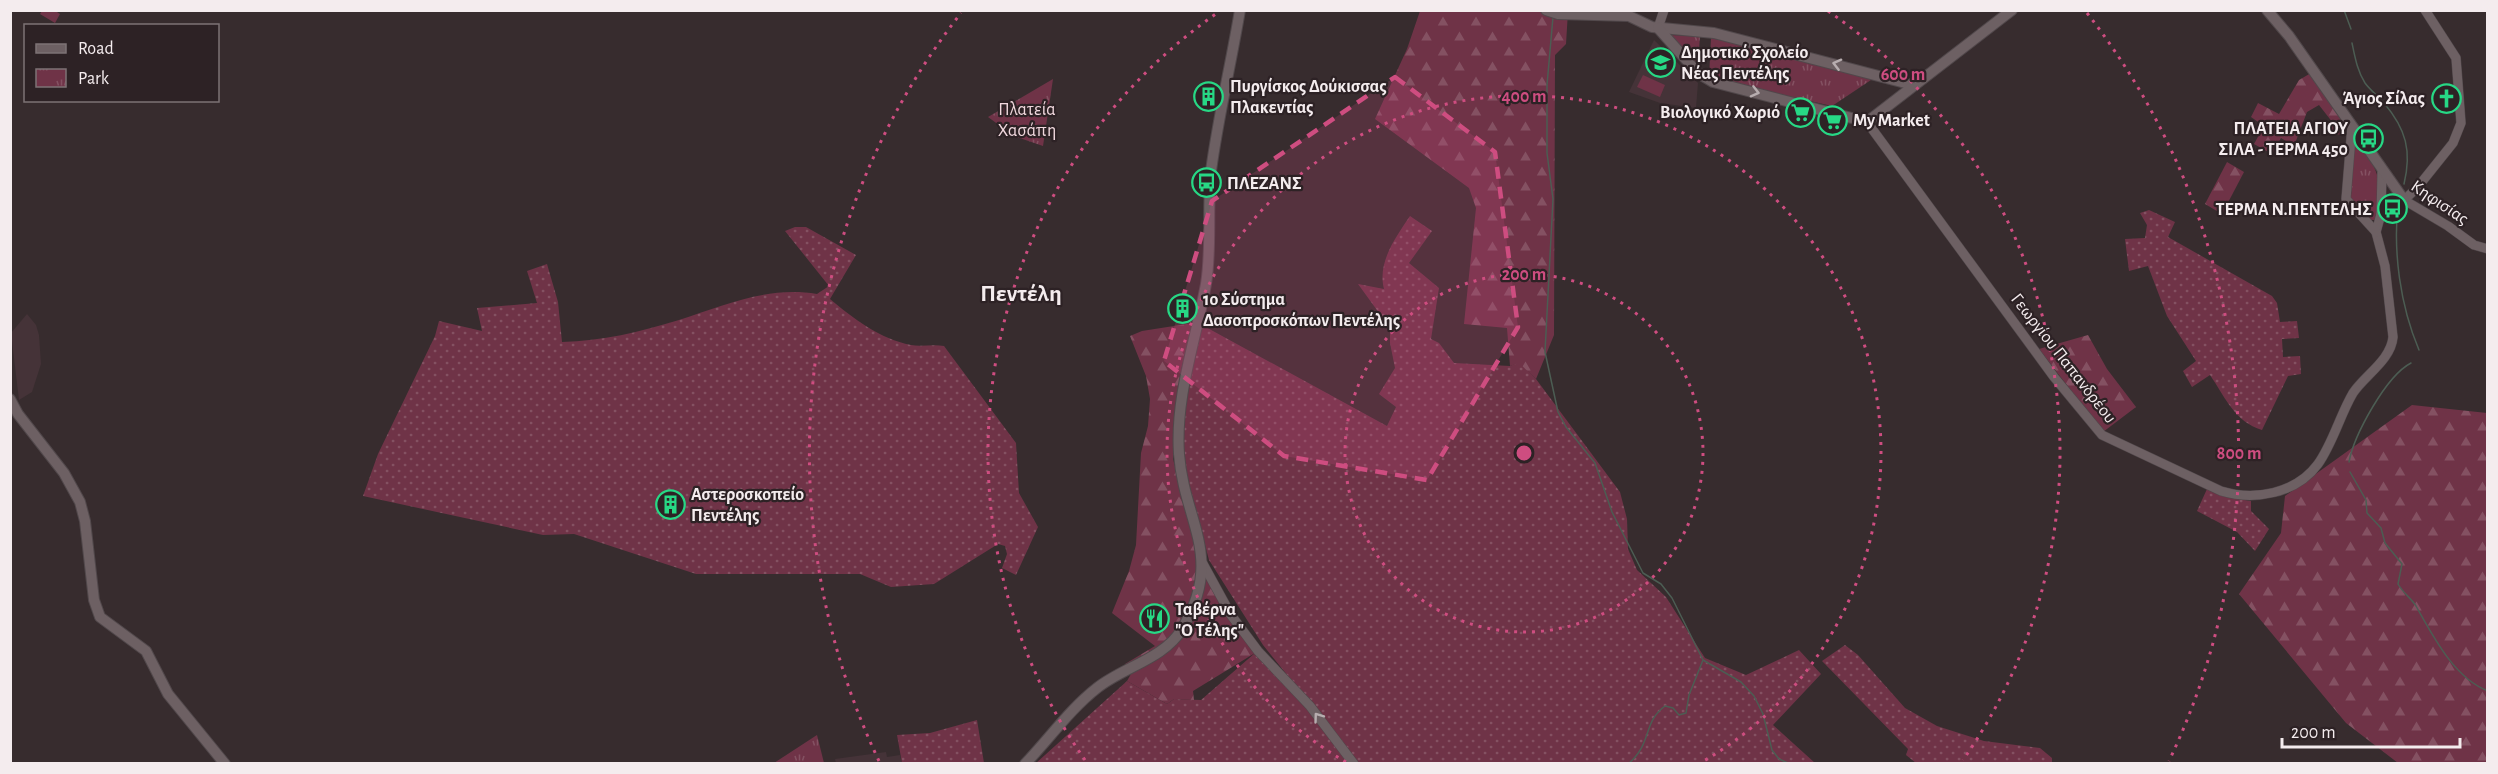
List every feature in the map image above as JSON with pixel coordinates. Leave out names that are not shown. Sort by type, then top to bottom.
[{"type":"main road","points":[[1025,764],[1097,687],[1161,651],[1177,637],[1192,606],[1202,562],[1201,543],[1181,469],[1179,438],[1185,377],[1208,266],[1211,170],[1240,10]]},
{"type":"main road","points":[[1658,28],[1698,73],[1713,82],[1867,122],[2012,10]]},
{"type":"main road","name":"Κηφισίας","points":[[2267,10],[2289,36],[2401,198]]},
{"type":"main road","points":[[1548,11],[1629,16],[1658,28],[1714,33],[1913,85]]},
{"type":"main road","points":[[1897,81],[1899,96]]},
{"type":"main road","points":[[10,399],[18,414],[64,473],[80,502],[85,521],[94,600],[100,617],[146,651],[168,694],[225,764]]},
{"type":"street","points":[[1658,28],[1664,10]]},
{"type":"street","points":[[2381,214],[2389,204],[2401,198],[2438,162],[2453,143],[2460,129],[2462,107],[2456,58],[2425,10]]},
{"type":"street","name":"Γεωργίου Παπανδρέου","points":[[1867,122],[2054,377],[2102,435],[2229,494],[2256,496],[2279,491],[2310,473],[2319,463],[2353,394],[2391,348],[2393,337],[2385,266],[2376,232]]},
{"type":"street","points":[[2352,126],[2348,204],[2376,232],[2381,214],[2382,172]]},
{"type":"street","name":"Κηφισίας","points":[[2401,198],[2474,245],[2487,249]]},
{"type":"street","points":[[1202,562],[1230,615],[1257,651],[1310,706],[1354,764]]},
{"type":"highlighted area","points":[[1395,77],[1495,152],[1518,327],[1427,480],[1284,456],[1164,361],[1212,201]]},
{"type":"shaded area","name":"Δημοτικό Σχολείο Νέας Πεντέλης","points":[[1654,40],[1698,83],[1696,108],[1660,103],[1629,92]]},
{"type":"shaded area","points":[[27,314],[36,325],[39,335],[41,364],[32,392],[19,400],[11,333]]},
{"type":"shaded area","points":[[886,752],[887,757],[900,755],[902,763],[836,763],[835,759]]},
{"type":"green space","points":[[54,10],[60,14],[55,23],[40,14],[42,11]]},
{"type":"green space","points":[[1420,11],[1568,11],[1566,44],[1555,55],[1554,335],[1536,379],[1519,363],[1510,366],[1507,328],[1464,324],[1476,208],[1469,188],[1375,119],[1407,49]]},
{"type":"green space","points":[[1669,35],[1700,36],[1698,65],[1697,65]]},
{"type":"green space","points":[[1711,38],[1874,78],[1832,106],[1709,78]]},
{"type":"green space","points":[[2311,73],[2348,124],[2343,135],[2328,133],[2333,123],[2319,105],[2307,112],[2294,146],[2281,138],[2272,154],[2254,144],[2264,126],[2251,117],[2258,103],[2279,114],[2299,80]]},
{"type":"green space","points":[[1643,75],[1665,85],[1660,97],[1637,87]]},
{"type":"green space","name":"Πλατεία Χασάπη","points":[[1053,79],[1043,146],[1014,136],[988,117]]},
{"type":"green space","points":[[2356,143],[2361,144],[2376,171],[2380,198],[2376,220],[2371,220],[2351,198],[2352,148]]},
{"type":"green space","points":[[2227,162],[2244,172],[2222,214],[2205,204]]},
{"type":"green space","points":[[2149,210],[2175,222],[2168,237],[2272,296],[2277,303],[2280,322],[2297,321],[2299,338],[2282,339],[2283,357],[2300,356],[2301,374],[2288,376],[2262,430],[2238,415],[2210,375],[2192,387],[2183,371],[2196,361],[2167,316],[2148,266],[2129,271],[2125,239],[2145,238],[2147,225],[2140,213]]},
{"type":"green space","points":[[1410,216],[1432,231],[1409,263],[1439,288],[1431,339],[1439,343],[1454,363],[1510,366],[1519,362],[1536,379],[1620,492],[1627,519],[1628,549],[1637,570],[1666,597],[1705,658],[1746,675],[1799,650],[1821,674],[1773,725],[1815,763],[1358,763],[1263,645],[1209,560],[1186,473],[1185,417],[1190,380],[1202,325],[1387,426],[1396,407],[1379,394],[1395,368],[1390,343],[1390,328],[1358,284],[1384,289],[1385,260]]},
{"type":"green space","points":[[795,227],[806,227],[856,255],[830,299],[858,321],[889,338],[911,345],[944,346],[1016,443],[1019,493],[1038,527],[1016,575],[1002,568],[1007,554],[1005,546],[998,544],[934,584],[891,587],[860,574],[696,574],[574,534],[543,535],[363,496],[378,454],[435,336],[439,321],[482,331],[477,308],[537,303],[527,271],[547,264],[558,302],[562,342],[592,340],[635,332],[746,298],[781,293],[817,294],[829,286],[785,231]]},
{"type":"green space","points":[[1193,323],[1181,370],[1173,459],[1201,563],[1255,653],[1193,691],[1194,700],[1174,699],[1167,704],[1127,681],[1131,674],[1125,664],[1155,646],[1112,613],[1129,571],[1136,545],[1141,453],[1148,426],[1150,399],[1146,376],[1130,336],[1142,331]]},
{"type":"green space","points":[[2088,335],[2107,369],[2136,407],[2103,432],[2039,349]]},
{"type":"green space","points":[[2412,405],[2487,413],[2487,763],[2398,763],[2346,723],[2239,594],[2281,533],[2285,496]]},
{"type":"green space","points":[[2207,489],[2231,498],[2251,501],[2251,511],[2269,529],[2255,551],[2237,532],[2197,511]]},
{"type":"green space","points":[[1845,645],[1858,655],[1905,708],[1937,726],[1984,741],[2040,748],[2052,758],[2052,763],[1916,763],[1906,755],[1908,749],[1822,661]]},
{"type":"green space","points":[[1255,653],[1309,707],[1352,764],[1035,764],[1127,681],[1167,704],[1174,699],[1201,700]]},
{"type":"green space","points":[[977,720],[984,763],[902,763],[897,735],[930,733]]},
{"type":"green space","points":[[817,735],[824,763],[774,763]]},
{"type":"waterway","points":[[2344,10],[2351,29]]},
{"type":"waterway","points":[[1553,17],[1547,85],[1547,153],[1553,199],[1545,352],[1558,412],[1566,427],[1595,463],[1612,512],[1643,573],[1661,584],[1672,598],[1703,660],[1741,682],[1754,696],[1763,714],[1772,750],[1779,759],[1790,764]]},
{"type":"waterway","points":[[2352,43],[2358,68],[2365,83],[2392,113],[2402,131],[2407,151],[2404,184]]},
{"type":"waterway","points":[[2398,204],[2397,259],[2407,315],[2419,350]]},
{"type":"waterway","points":[[2349,462],[2357,437],[2372,407],[2391,380],[2411,363]]},
{"type":"waterway","points":[[2350,472],[2366,500],[2367,513],[2381,528],[2385,543],[2402,564],[2398,584],[2416,606],[2437,643],[2455,666],[2476,685],[2488,691]]},
{"type":"waterway","points":[[1628,764],[1641,748],[1653,719],[1665,706],[1673,708],[1679,715],[1686,713],[1689,695],[1703,660]]},
{"type":"place","name":"Δημοτικό Σχολείο Νέας Πεντέλης","points":[[1660,62]]},
{"type":"place","name":"Πυργίσκος Δούκισσας Πλακεντίας","points":[[1209,96]]},
{"type":"place","name":"Άγιος Σίλας","points":[[2446,98]]},
{"type":"place","name":"Βιολογικό Χωριό","points":[[1801,112]]},
{"type":"place","name":"My Market","points":[[1832,120]]},
{"type":"place","name":"ΠΛΑΤΕΙΑ ΑΓΙΟΥ ΣΙΛΑ - ΤΕΡΜΑ 450","points":[[2369,138]]},
{"type":"place","name":"ΠΛΕΖΑΝΣ","points":[[1206,183]]},
{"type":"place","name":"ΤΕΡΜΑ Ν.ΠΕΝΤΕΛΗΣ","points":[[2393,209]]},
{"type":"place","name":"1ο Σύστημα Δασοπροσκόπων Πεντέλης","points":[[1182,309]]},
{"type":"place","name":"Αστεροσκοπείο Πεντέλης","points":[[670,504]]},
{"type":"place","name":"Ταβέρνα \"Ο Τέλης\"","points":[[1154,619]]},
{"type":"district","name":"Πεντέλη","points":[[1021,293]]}]
